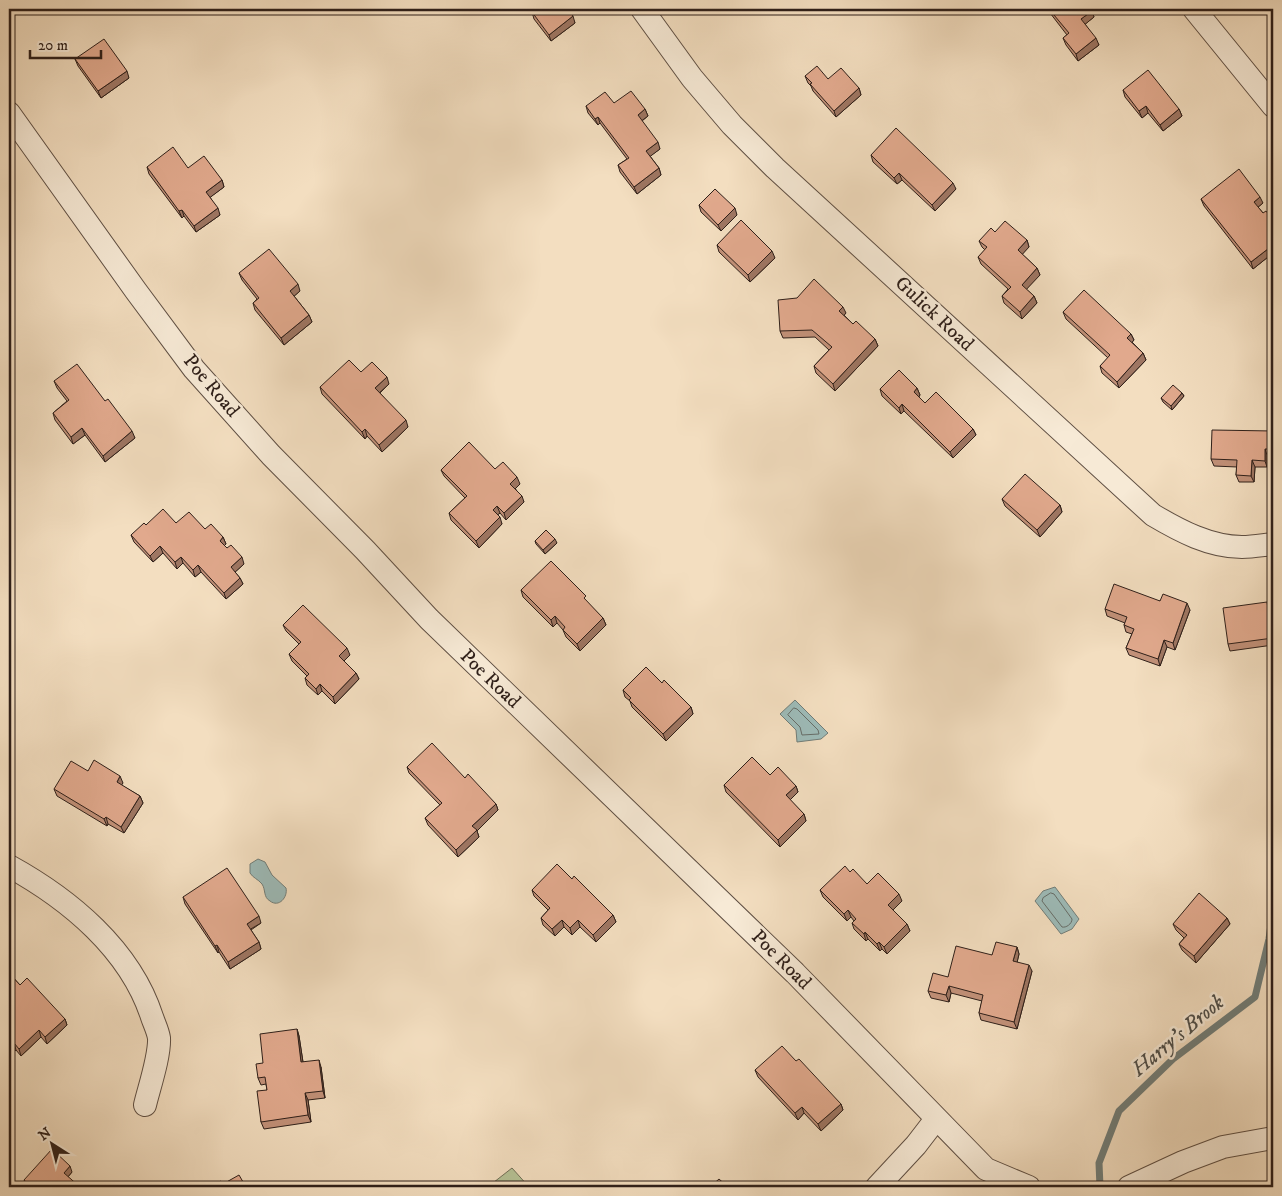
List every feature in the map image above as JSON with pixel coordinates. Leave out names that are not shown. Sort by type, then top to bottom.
[{"type":"street","name":"Gulick Road","points":[[642,9],[692,78],[732,125],[775,168],[1153,515],[1180,531],[1210,542],[1241,547],[1273,544]]},
{"type":"street","points":[[1194,9],[1273,106]]},
{"type":"street","name":"Poe Road","points":[[9,113],[130,283],[194,369],[271,455],[365,550],[429,619],[795,973],[986,1170],[1029,1187]]},
{"type":"street","points":[[9,866],[34,879],[73,908],[108,942],[131,972],[148,1004],[159,1038],[155,1067],[144,1105]]},
{"type":"street","points":[[877,1187],[916,1145],[936,1119]]},
{"type":"street","points":[[1129,1187],[1183,1162],[1223,1147],[1273,1138]]},
{"type":"green space","points":[[512,1168],[529,1187],[489,1186]]},
{"type":"water","points":[[795,700],[828,733],[821,739],[797,742],[796,730],[780,714]]},
{"type":"water","points":[[258,859],[265,862],[272,875],[286,888],[286,895],[280,902],[273,903],[268,899],[262,884],[250,873],[250,864]]},
{"type":"water","points":[[1055,887],[1079,919],[1072,929],[1061,934],[1035,901],[1043,891]]},
{"type":"building","points":[[534,9],[568,9],[573,16],[549,35],[532,12]]},
{"type":"building","points":[[1049,9],[1091,9],[1092,11],[1081,19],[1096,38],[1076,54],[1063,38],[1069,33]]},
{"type":"building","points":[[104,39],[127,71],[98,91],[75,59]]},
{"type":"building","points":[[817,66],[828,79],[841,68],[859,88],[834,111],[805,76]]},
{"type":"building","points":[[1148,70],[1179,109],[1160,125],[1146,106],[1139,111],[1123,90]]},
{"type":"building","points":[[631,91],[645,109],[638,115],[658,142],[646,151],[659,168],[634,187],[618,165],[629,158],[598,117],[595,119],[586,106],[605,92],[614,103]]},
{"type":"building","points":[[896,128],[953,183],[932,205],[899,173],[894,178],[871,155]]},
{"type":"building","points":[[173,147],[188,168],[204,156],[222,180],[206,192],[218,208],[194,226],[182,210],[179,211],[147,167]]},
{"type":"building","points":[[1239,169],[1260,197],[1254,202],[1263,213],[1266,211],[1273,220],[1273,245],[1251,262],[1201,199]]},
{"type":"building","points":[[715,189],[735,208],[718,225],[699,205]]},
{"type":"building","points":[[741,220],[772,251],[748,275],[717,245]]},
{"type":"building","points":[[1005,221],[1027,240],[1018,250],[1037,268],[1022,285],[1034,296],[1020,312],[1002,296],[1011,287],[978,257],[987,247],[979,241],[991,228],[995,232]]},
{"type":"building","points":[[269,249],[298,284],[290,291],[309,315],[281,338],[253,303],[259,298],[239,273]]},
{"type":"building","points":[[814,279],[843,307],[839,311],[853,324],[856,321],[875,339],[833,384],[814,366],[832,347],[812,330],[780,331],[778,300],[797,298]]},
{"type":"building","points":[[1084,290],[1131,334],[1127,338],[1143,353],[1117,382],[1100,366],[1110,355],[1063,312]]},
{"type":"building","points":[[349,360],[361,372],[372,362],[387,377],[375,388],[406,420],[379,445],[365,429],[362,432],[320,387]]},
{"type":"building","points":[[77,364],[105,401],[108,399],[132,431],[103,456],[82,428],[71,437],[53,413],[69,400],[54,381]]},
{"type":"building","points":[[899,370],[917,388],[914,392],[925,403],[936,392],[973,429],[950,452],[902,404],[899,408],[880,389]]},
{"type":"building","points":[[1173,385],[1182,393],[1171,406],[1161,398]]},
{"type":"building","points":[[1212,430],[1273,431],[1273,449],[1265,449],[1265,461],[1252,460],[1251,476],[1236,475],[1237,460],[1211,459]]},
{"type":"building","points":[[469,442],[495,469],[503,462],[517,477],[510,484],[522,496],[504,513],[497,506],[493,510],[500,517],[476,541],[449,513],[467,496],[441,470]]},
{"type":"building","points":[[1025,474],[1060,505],[1037,530],[1002,499]]},
{"type":"building","points":[[163,509],[176,523],[189,512],[205,529],[211,524],[223,537],[220,541],[227,548],[231,545],[242,557],[231,567],[240,578],[224,593],[198,565],[193,570],[181,557],[175,562],[160,546],[150,556],[131,535],[144,523],[146,525]]},
{"type":"building","points":[[546,530],[555,539],[543,550],[535,541]]},
{"type":"building","points":[[551,561],[586,596],[584,598],[603,618],[577,644],[563,630],[565,627],[555,616],[551,620],[521,590]]},
{"type":"building","points":[[1114,584],[1160,601],[1163,594],[1187,603],[1173,643],[1164,640],[1158,659],[1126,648],[1134,629],[1124,625],[1127,617],[1105,609]]},
{"type":"building","points":[[1267,602],[1268,608],[1273,607],[1273,638],[1228,644],[1223,608]]},
{"type":"building","points":[[303,605],[347,648],[339,656],[356,673],[333,697],[320,684],[316,689],[305,678],[309,674],[289,654],[301,642],[283,625]]},
{"type":"building","points":[[646,667],[662,683],[664,680],[691,707],[663,734],[629,700],[631,698],[623,690]]},
{"type":"building","points":[[432,743],[465,778],[468,774],[496,804],[472,826],[477,830],[456,850],[425,818],[442,803],[407,767]]},
{"type":"building","points":[[752,757],[770,775],[778,767],[796,786],[786,795],[804,814],[778,840],[724,785]]},
{"type":"building","points":[[94,760],[120,776],[117,782],[140,796],[121,827],[54,789],[71,761],[88,771]]},
{"type":"building","points":[[557,864],[572,879],[574,876],[613,915],[593,935],[578,920],[570,928],[562,920],[552,929],[541,918],[550,908],[532,890]]},
{"type":"building","points":[[845,866],[850,872],[853,869],[867,884],[878,873],[899,894],[888,905],[907,924],[884,947],[879,942],[877,944],[852,923],[856,919],[848,910],[844,914],[820,890]]},
{"type":"building","points":[[227,868],[259,916],[247,924],[259,942],[228,962],[217,945],[215,946],[183,897]]},
{"type":"building","points":[[1199,893],[1227,918],[1194,956],[1179,944],[1187,935],[1173,924]]},
{"type":"building","points":[[996,942],[1017,947],[1013,961],[1029,965],[1014,1022],[979,1013],[983,995],[949,986],[946,995],[928,991],[933,973],[948,977],[956,946],[992,955]]},
{"type":"building","points":[[9,973],[20,985],[27,978],[65,1019],[45,1037],[39,1030],[19,1049],[14,1043],[12,1045],[9,1041]]},
{"type":"building","points":[[297,1029],[301,1062],[319,1060],[323,1091],[305,1093],[308,1115],[261,1122],[257,1091],[267,1090],[265,1077],[258,1078],[256,1064],[263,1063],[260,1034]]},
{"type":"building","points":[[782,1046],[796,1061],[799,1059],[841,1104],[818,1124],[802,1107],[795,1113],[755,1070]]},
{"type":"building","points":[[52,1149],[70,1166],[64,1173],[80,1187],[32,1187],[24,1180]]},
{"type":"building","points":[[239,1175],[246,1187],[209,1187],[221,1181],[223,1184]]},
{"type":"building","points":[[719,1179],[728,1187],[710,1187]]},
{"type":"waterway","name":"Harry's Brook","points":[[1100,1187],[1099,1163],[1119,1111],[1173,1059],[1255,997],[1269,939],[1273,910]]}]
